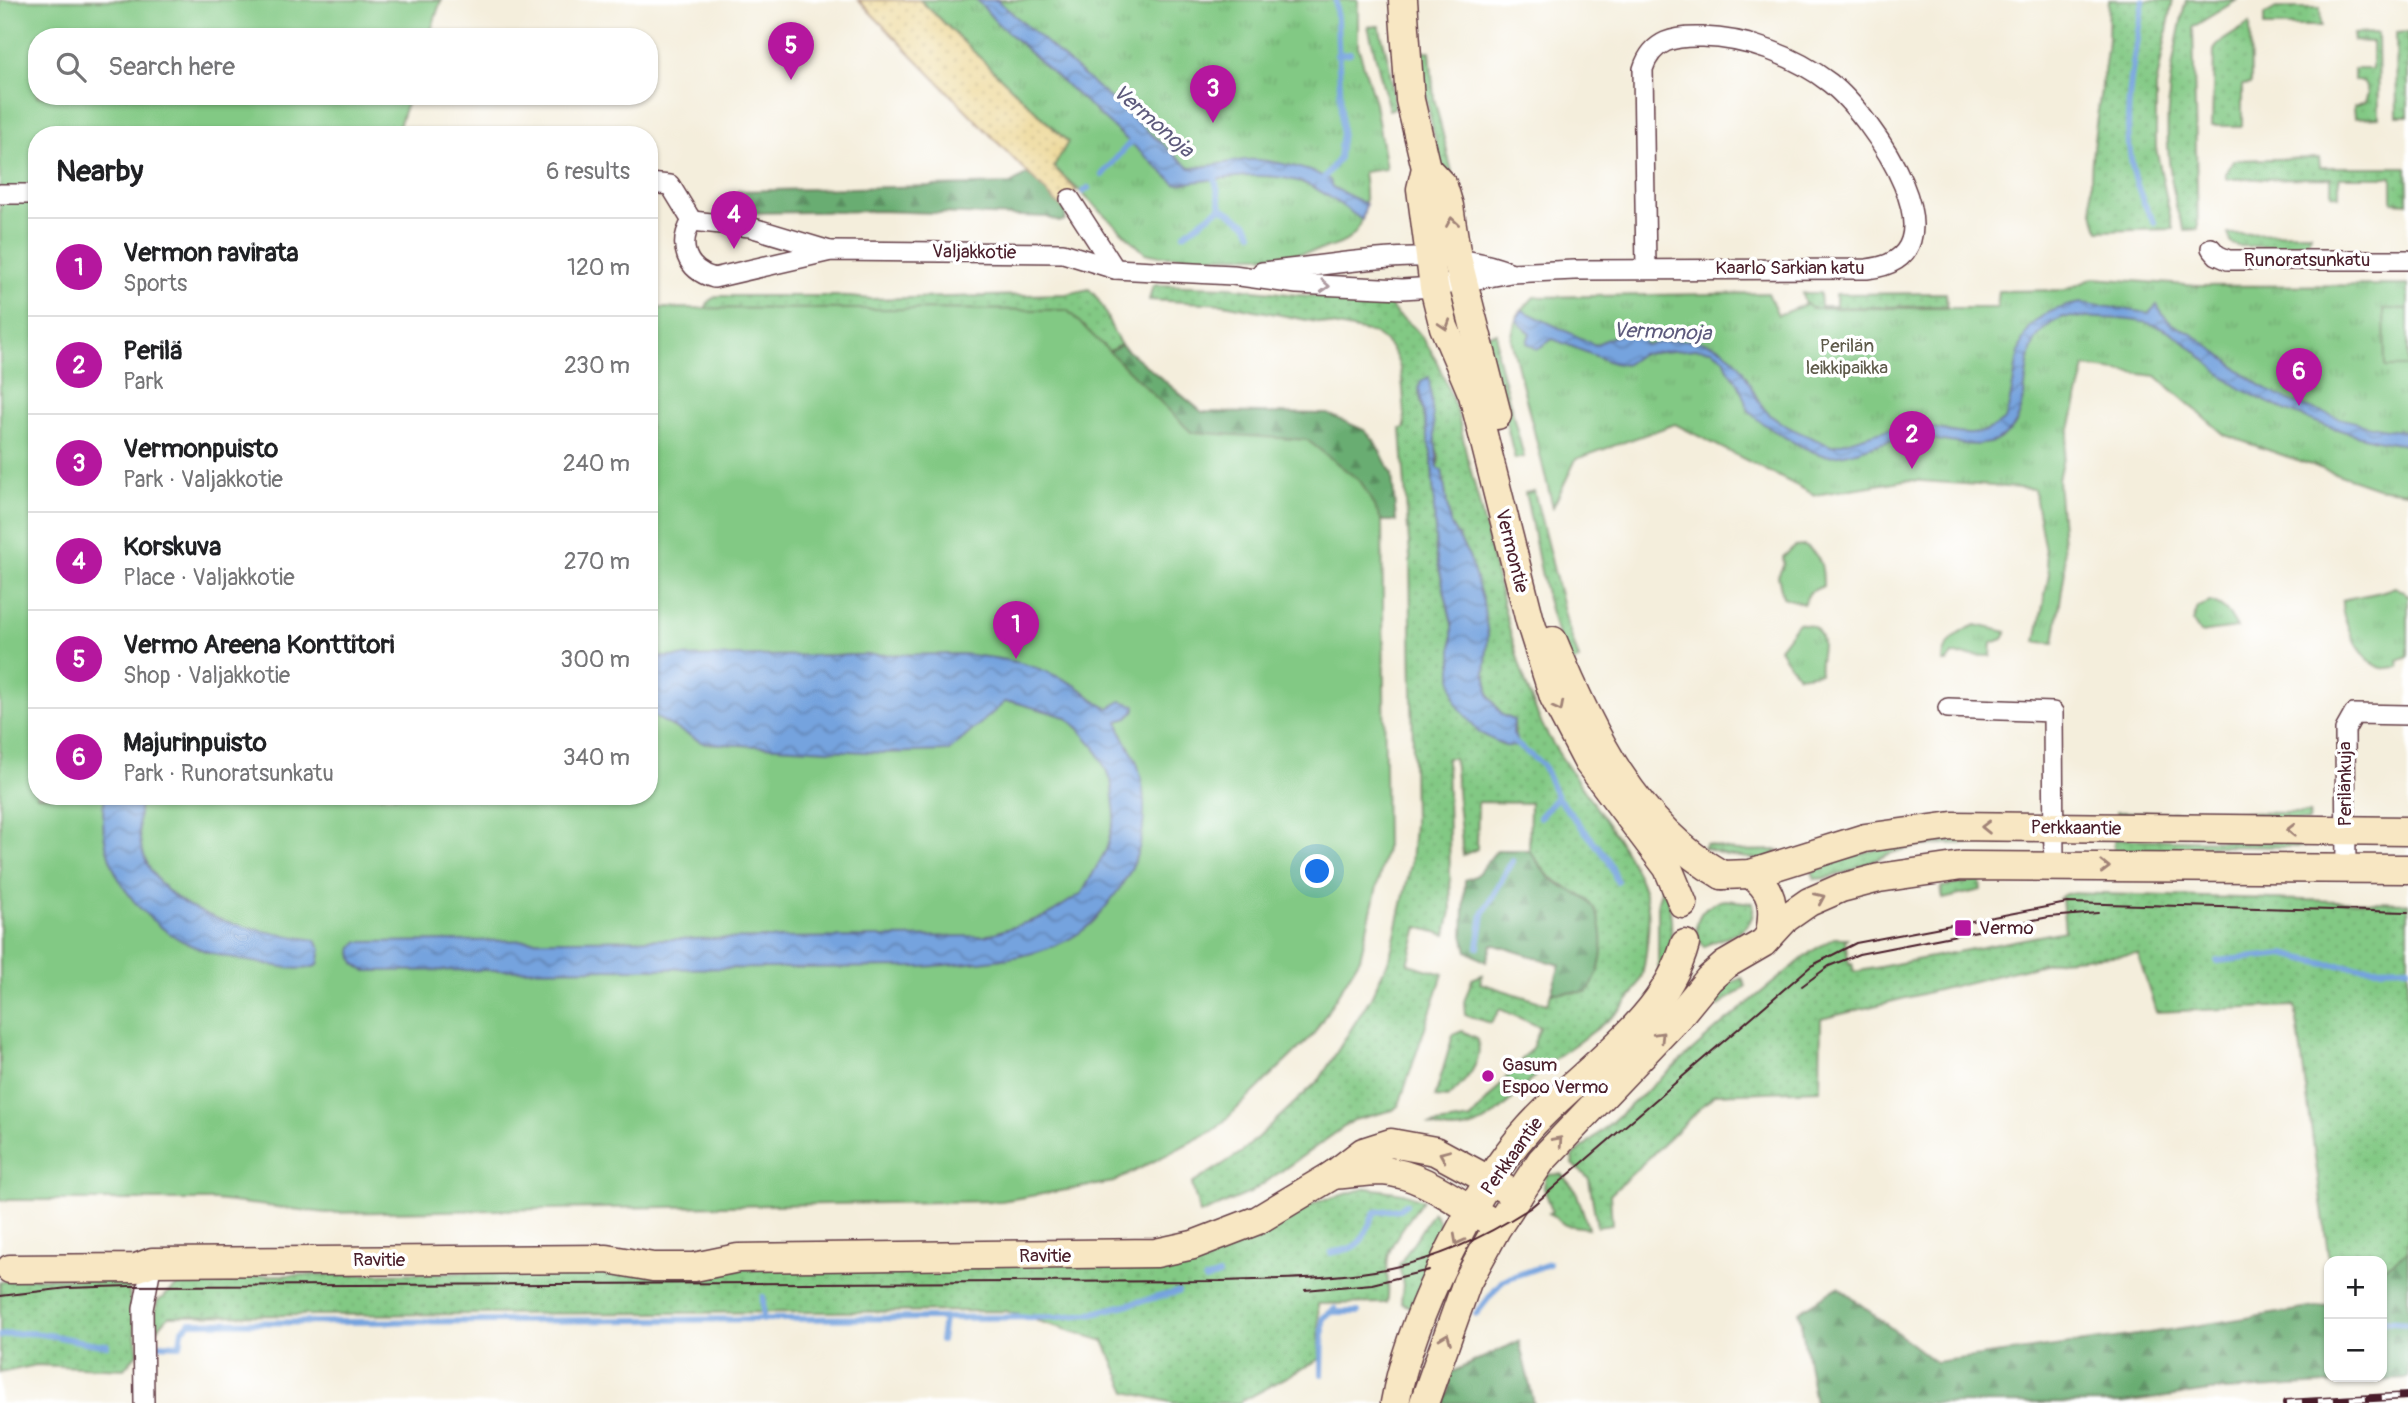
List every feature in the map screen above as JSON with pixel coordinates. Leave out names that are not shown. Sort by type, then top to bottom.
[{"type":"main road","name":"Vermontie","points":[[1403,0],[1410,100],[1426,168],[1421,189],[1451,267],[1553,640],[1572,686],[1611,758],[1651,819],[1700,863],[1722,875]]},
{"type":"main road","name":"Vermontie","points":[[1451,267],[1434,287],[1444,327],[1473,395],[1530,621],[1554,697],[1588,762],[1668,868],[1683,904]]},
{"type":"main road","name":"Perkkaantie","points":[[1750,874],[1865,838],[1952,826],[2408,831]]},
{"type":"main road","name":"Perkkaantie","points":[[1770,933],[1809,902],[1841,888],[1878,878],[1962,866],[2408,869]]},
{"type":"main road","points":[[1750,874],[1763,883],[1771,895],[1773,918],[1770,933],[1749,953],[1725,965],[1706,962],[1692,954],[1685,944],[1681,929],[1683,904],[1722,875],[1750,874]]},
{"type":"main road","name":"Perkkaantie","points":[[1395,1403],[1422,1308],[1491,1180],[1527,1130],[1564,1091],[1632,1029],[1669,986],[1685,944]]},
{"type":"main road","name":"Perkkaantie","points":[[1424,1403],[1467,1282],[1518,1196],[1555,1144],[1725,965]]},
{"type":"main road","name":"Ravitie","points":[[5,1270],[135,1268],[152,1262],[607,1259],[653,1267],[694,1267],[738,1258],[1156,1253],[1193,1245],[1258,1220],[1333,1175],[1363,1152],[1391,1143],[1435,1151],[1518,1196]]},
{"type":"main road","name":"Ravitie","points":[[1333,1175],[1381,1171],[1403,1174],[1423,1182],[1498,1226]]},
{"type":"street","name":"Kaarlo Sarkian katu","points":[[1451,267],[1511,273],[1646,269],[1867,269],[1888,265],[1902,257],[1911,244],[1910,208],[1899,173],[1878,135],[1849,99],[1829,82],[1766,49],[1716,37],[1676,37],[1655,47],[1643,69],[1646,269]]},
{"type":"street","points":[[658,184],[670,186],[692,221]]},
{"type":"street","points":[[0,194],[28,194]]},
{"type":"street","points":[[1070,199],[1115,269]]},
{"type":"street","name":"Valjakkotie","points":[[831,251],[750,227],[692,221],[684,236],[685,255],[697,271],[714,278],[831,251],[1063,253],[1115,269],[1233,275],[1297,284],[1434,287]]},
{"type":"street","name":"Runoratsunkatu","points":[[2211,248],[2217,255],[2228,260],[2408,260]]},
{"type":"street","name":"Valjakkotie","points":[[1233,275],[1398,259],[1451,267]]},
{"type":"street","points":[[1948,708],[2053,712],[2054,866]]},
{"type":"street","name":"Perilänkuja","points":[[2346,869],[2345,730],[2348,720],[2354,714],[2408,715]]},
{"type":"street","points":[[144,1403],[143,1310],[152,1262]]},
{"type":"green space","points":[[0,0],[441,0],[432,28],[28,28],[28,105],[406,105],[399,126],[28,126],[28,805],[658,805],[658,308],[1067,310],[1191,432],[1307,440],[1361,482],[1382,521],[1386,849],[1360,958],[1313,1035],[1216,1129],[1114,1182],[1001,1201],[326,1213],[215,1200],[0,1200]]},
{"type":"green space","points":[[920,0],[1358,0],[1358,46],[1375,103],[1386,169],[1363,172],[1365,207],[1360,224],[1350,238],[1335,246],[1314,251],[1260,256],[1160,256],[1145,253],[1054,167],[1068,142]]},
{"type":"green space","points":[[2109,0],[2173,0],[2156,87],[2156,148],[2173,229],[2099,231],[2093,213],[2091,167],[2107,49]]},
{"type":"green space","points":[[2186,0],[2237,0],[2193,27],[2198,229],[2185,230],[2175,201],[2167,136],[2172,68]]},
{"type":"green space","points":[[2276,8],[2320,8],[2321,26],[2264,26],[2264,15]]},
{"type":"green space","points":[[2250,23],[2251,84],[2242,85],[2242,126],[2212,126],[2214,50],[2219,43]]},
{"type":"green space","points":[[1368,26],[1379,26],[1389,63],[1395,108],[1389,110]]},
{"type":"green space","points":[[2408,32],[2408,116],[2397,116],[2396,33]]},
{"type":"green space","points":[[2378,33],[2379,117],[2355,118],[2354,106],[2365,102],[2368,93],[2364,83],[2354,80],[2354,69],[2372,69],[2372,42],[2354,41],[2353,34]]},
{"type":"green space","points":[[1421,51],[1430,51],[1434,98],[1455,184],[1448,186],[1430,119]]},
{"type":"green space","points":[[2319,158],[2320,167],[2407,167],[2408,203],[2392,202],[2392,177],[2339,177],[2339,196],[2331,194],[2331,178],[2226,179],[2226,172],[2235,160]]},
{"type":"green space","points":[[1028,174],[1066,211],[1065,220],[1059,222],[1047,217],[879,211],[748,213],[741,209],[736,199],[738,191],[1010,184]]},
{"type":"green space","points":[[2310,233],[2308,242],[2293,247],[2238,246],[2232,244],[2228,234]]},
{"type":"green space","name":"Perilän leikkipaikka","points":[[2094,278],[2198,286],[2408,285],[2408,492],[2377,488],[2225,435],[2156,376],[2085,367],[2058,479],[2065,570],[2054,643],[2036,642],[2049,574],[2034,489],[1907,480],[1815,495],[1675,424],[1576,459],[1553,507],[1511,339],[1517,315],[1534,297],[1768,293],[1778,315],[1807,304],[1811,308],[1997,308],[1999,291],[2065,290]]},
{"type":"green space","points":[[1153,285],[1230,287],[1297,295],[1390,301],[1397,314],[1424,339],[1457,412],[1506,617],[1536,711],[1547,735],[1631,861],[1642,885],[1649,915],[1644,966],[1639,984],[1616,1013],[1553,1060],[1491,1117],[1463,1129],[1447,1130],[1430,1125],[1471,1119],[1532,1048],[1540,1027],[1500,1009],[1491,1023],[1465,1015],[1464,1002],[1472,979],[1482,975],[1480,983],[1547,1004],[1551,993],[1588,992],[1589,901],[1549,876],[1529,850],[1530,803],[1478,802],[1477,849],[1463,855],[1454,758],[1447,758],[1451,911],[1446,935],[1418,927],[1408,964],[1443,974],[1399,1105],[1393,1110],[1354,1120],[1250,1193],[1200,1214],[1192,1184],[1242,1152],[1320,1079],[1371,997],[1390,957],[1411,864],[1414,823],[1410,558],[1401,429],[1405,428],[1404,401],[1401,374],[1393,351],[1373,333],[1224,304],[1149,300]],"holes":[[[1419,390],[1439,457],[1438,469],[1442,471],[1450,523],[1469,556],[1488,635],[1485,673],[1489,696],[1502,715],[1514,720],[1515,740],[1452,681],[1452,624],[1436,554],[1432,458]]]},
{"type":"green space","points":[[1089,289],[1100,302],[1121,345],[1084,365],[705,309],[709,301],[717,296],[838,296],[871,299],[1066,294]]},
{"type":"green space","points":[[1802,293],[1820,293],[1821,306],[1836,306],[1836,294],[1946,293],[1947,306],[1811,308],[1805,305]]},
{"type":"green space","points":[[2384,309],[2408,309],[2408,367],[2385,367]]},
{"type":"green space","points":[[1497,333],[1497,354],[1524,457],[1515,459],[1485,335]]},
{"type":"green space","points":[[1121,345],[1202,412],[1328,414],[1364,430],[1374,440],[1392,474],[1396,521],[1382,521],[1193,449],[1084,365]]},
{"type":"green space","points":[[1534,491],[1567,623],[1579,659],[1571,664],[1554,623],[1543,580],[1525,493]]},
{"type":"green space","points":[[1804,546],[1815,553],[1820,562],[1823,586],[1810,592],[1803,604],[1783,597],[1778,576],[1784,564],[1783,557],[1795,547]]},
{"type":"green space","points":[[2395,587],[2408,595],[2408,657],[2398,661],[2399,667],[2382,668],[2367,658],[2354,639],[2345,618],[2342,600]]},
{"type":"green space","points":[[2210,602],[2220,606],[2237,628],[2200,633],[2193,622],[2198,607]]},
{"type":"green space","points":[[1798,623],[1812,626],[1819,633],[1822,644],[1820,673],[1798,676],[1779,648]]},
{"type":"green space","points":[[1976,625],[2007,632],[2003,639],[1992,643],[1991,656],[1952,655],[1947,662],[1943,662],[1946,649],[1953,639]]},
{"type":"green space","points":[[2117,812],[2310,813],[2309,821],[2117,820]]},
{"type":"green space","points":[[2007,838],[2007,843],[1949,844],[1905,849],[1826,878],[1815,879],[1812,872],[1858,854],[1882,848],[1932,841]]},
{"type":"green space","points":[[2114,839],[2303,842],[2303,847],[2202,846],[2114,855]]},
{"type":"green space","points":[[1706,844],[1736,851],[1779,850],[1769,861],[1726,855],[1703,848]]},
{"type":"green space","points":[[1497,850],[1529,850],[1549,877],[1583,897],[1594,909],[1602,933],[1601,959],[1598,972],[1587,992],[1551,993],[1560,965],[1492,944],[1486,962],[1467,951],[1463,935],[1465,880],[1476,876]]},
{"type":"green space","points":[[1980,880],[1981,890],[1943,899],[1941,887]]},
{"type":"green space","points":[[1664,881],[1672,928],[1669,951],[1661,974],[1658,964],[1658,901]]},
{"type":"green space","points":[[2065,893],[2408,903],[2408,1251],[2387,1266],[2387,1256],[2328,1256],[2295,1006],[2156,1012],[2138,954],[2059,960],[1821,1019],[1820,1090],[1715,1094],[1610,1195],[1612,1225],[1597,1227],[1589,1179],[1573,1164],[1572,1157],[1720,1026],[1812,951],[1834,938],[1847,938],[1845,940],[1849,964],[1852,963],[1854,972],[2065,931],[2062,898],[2059,898]]},
{"type":"green space","points":[[1726,900],[1753,903],[1750,922],[1737,932],[1704,947],[1697,931],[1699,917],[1709,906]]},
{"type":"green space","points":[[1742,978],[1746,986],[1718,1007],[1705,1003],[1726,985]]},
{"type":"green space","points":[[1462,1031],[1477,1038],[1479,1047],[1476,1063],[1467,1078],[1448,1098],[1435,1097],[1453,1035]]},
{"type":"green space","points":[[1561,1174],[1576,1191],[1588,1228],[1565,1225],[1549,1213],[1552,1211],[1544,1187],[1546,1175]]},
{"type":"green space","points":[[1367,1188],[1403,1193],[1423,1200],[1397,1236],[1390,1251],[1387,1264],[1387,1303],[1318,1304],[1320,1359],[1239,1403],[1174,1403],[1127,1392],[1104,1341],[1005,1311],[169,1316],[151,1336],[157,1302],[179,1282],[210,1276],[748,1269],[1200,1257],[1250,1237],[1317,1202]]},
{"type":"green space","points":[[1433,1212],[1440,1224],[1441,1248],[1411,1307],[1401,1303],[1403,1285],[1399,1265]]},
{"type":"green space","points":[[2408,1251],[2408,1379],[2387,1380],[2387,1266]]},
{"type":"green space","points":[[27,1278],[127,1279],[138,1353],[124,1369],[36,1365],[0,1373],[0,1282]]},
{"type":"green space","points":[[1838,1287],[1935,1362],[2130,1336],[2324,1306],[2324,1382],[2358,1382],[2210,1391],[2123,1403],[1815,1403],[1799,1312]]},
{"type":"green space","points":[[1519,1341],[1534,1403],[1443,1403],[1449,1391],[1450,1373]]},
{"type":"sand","points":[[858,0],[920,0],[1068,142],[1054,167],[1076,190],[1062,208]]},
{"type":"water","points":[[977,0],[997,0],[1190,168],[1254,160],[1301,168],[1330,180],[1332,187],[1366,204],[1362,220],[1321,191],[1290,179],[1241,176],[1176,184],[996,22]]},
{"type":"water","points":[[2081,303],[2149,313],[2157,305],[2170,322],[2198,338],[2268,390],[2297,404],[2337,417],[2376,427],[2408,431],[2408,444],[2369,438],[2291,413],[2232,383],[2166,329],[2122,319],[2064,317],[2047,327],[2036,339],[2030,354],[2023,403],[2018,418],[2010,431],[2000,439],[1976,445],[1912,437],[1855,452],[1823,455],[1784,437],[1755,417],[1750,412],[1725,359],[1712,350],[1641,354],[1625,365],[1613,363],[1553,339],[1537,349],[1527,343],[1530,333],[1516,320],[1522,310],[1595,345],[1622,334],[1634,336],[1646,345],[1685,340],[1710,344],[1731,356],[1740,366],[1768,413],[1790,428],[1831,446],[1900,427],[1929,427],[1964,434],[1990,429],[2005,420],[2017,359],[2029,329],[2040,318],[2057,309]]},
{"type":"water","points":[[1429,377],[1438,469],[1442,470],[1450,523],[1469,556],[1483,602],[1488,635],[1485,673],[1489,696],[1502,715],[1514,720],[1513,733],[1520,747],[1505,746],[1478,732],[1456,703],[1452,681],[1452,624],[1436,554],[1432,458],[1419,389],[1421,381]]},
{"type":"water","points":[[962,654],[1032,666],[1073,684],[1109,708],[1121,701],[1135,705],[1135,710],[1128,718],[1118,721],[1136,760],[1144,802],[1141,840],[1134,863],[1122,885],[1101,913],[1090,925],[1069,939],[1029,954],[985,961],[922,967],[366,971],[359,967],[355,963],[352,949],[358,942],[985,936],[1046,916],[1082,893],[1106,850],[1115,815],[1111,780],[1095,747],[1066,717],[1014,702],[1005,702],[949,751],[883,753],[703,743],[658,719],[658,657]]},
{"type":"water","points":[[104,805],[141,805],[139,834],[148,865],[165,888],[189,906],[218,919],[315,940],[321,949],[318,965],[290,968],[224,956],[180,940],[141,910],[126,890],[114,869],[106,846]]},
{"type":"waterway","points":[[1320,183],[1339,158],[1342,131],[1336,0]]},
{"type":"waterway","points":[[2143,0],[2130,85],[2129,141],[2141,195],[2154,222]]},
{"type":"waterway","points":[[1337,55],[1350,53]]},
{"type":"waterway","points":[[1102,175],[1135,137]]},
{"type":"waterway","points":[[1214,174],[1221,207],[1247,224],[1252,233]]},
{"type":"waterway","points":[[1083,192],[1088,188]]},
{"type":"waterway","points":[[1184,234],[1221,207]]},
{"type":"waterway","name":"Vermonoja","points":[[1641,339],[1646,331]]},
{"type":"waterway","points":[[1515,743],[1543,765],[1557,797],[1608,859],[1617,881]]},
{"type":"waterway","points":[[1540,817],[1557,797]]},
{"type":"waterway","points":[[1478,947],[1483,914],[1512,861]]},
{"type":"waterway","points":[[2217,961],[2284,954],[2325,964],[2375,968],[2408,967]]},
{"type":"waterway","points":[[1331,1253],[1359,1243],[1375,1212],[1399,1209],[1406,1204]]},
{"type":"waterway","points":[[1476,1314],[1503,1280],[1549,1264]]},
{"type":"waterway","points":[[1205,1280],[1219,1275]]},
{"type":"waterway","points":[[157,1344],[180,1345],[182,1330],[190,1323],[1058,1317],[1089,1314],[1178,1292]]},
{"type":"waterway","points":[[763,1297],[763,1320]]},
{"type":"waterway","points":[[1322,1374],[1323,1318],[1335,1309]]},
{"type":"waterway","points":[[1334,1312],[1358,1312]]},
{"type":"waterway","points":[[941,1341],[944,1319]]},
{"type":"waterway","points":[[2387,1321],[2408,1323]]},
{"type":"waterway","points":[[0,1336],[14,1333],[41,1334],[107,1345]]},
{"type":"tram line","points":[[0,1296],[68,1288],[130,1286],[1220,1281],[1306,1278],[1381,1270],[1416,1262],[1452,1249],[1490,1232],[1530,1208],[1811,966],[1856,943],[2067,903],[2408,912]]},
{"type":"tram line","points":[[1802,986],[1829,966],[1859,954],[2049,917],[2098,913]]},
{"type":"tram line","points":[[1305,1290],[1372,1284],[1429,1270]]},
{"type":"railway","points":[[2286,1403],[2408,1396]]},
{"type":"place","name":"Vermo Areena Konttitori","points":[[791,80]]},
{"type":"place","name":"Vermonpuisto","points":[[1213,123]]},
{"type":"place","name":"Korskuva","points":[[734,249]]},
{"type":"place","name":"Majurinpuisto","points":[[2299,406]]},
{"type":"place","name":"Perilä","points":[[1912,469]]},
{"type":"place","name":"Vermon ravirata","points":[[1016,659]]},
{"type":"place","name":"Vermo","points":[[1963,928]]},
{"type":"place","name":"Gasum Espoo Vermo","points":[[1488,1076]]}]
